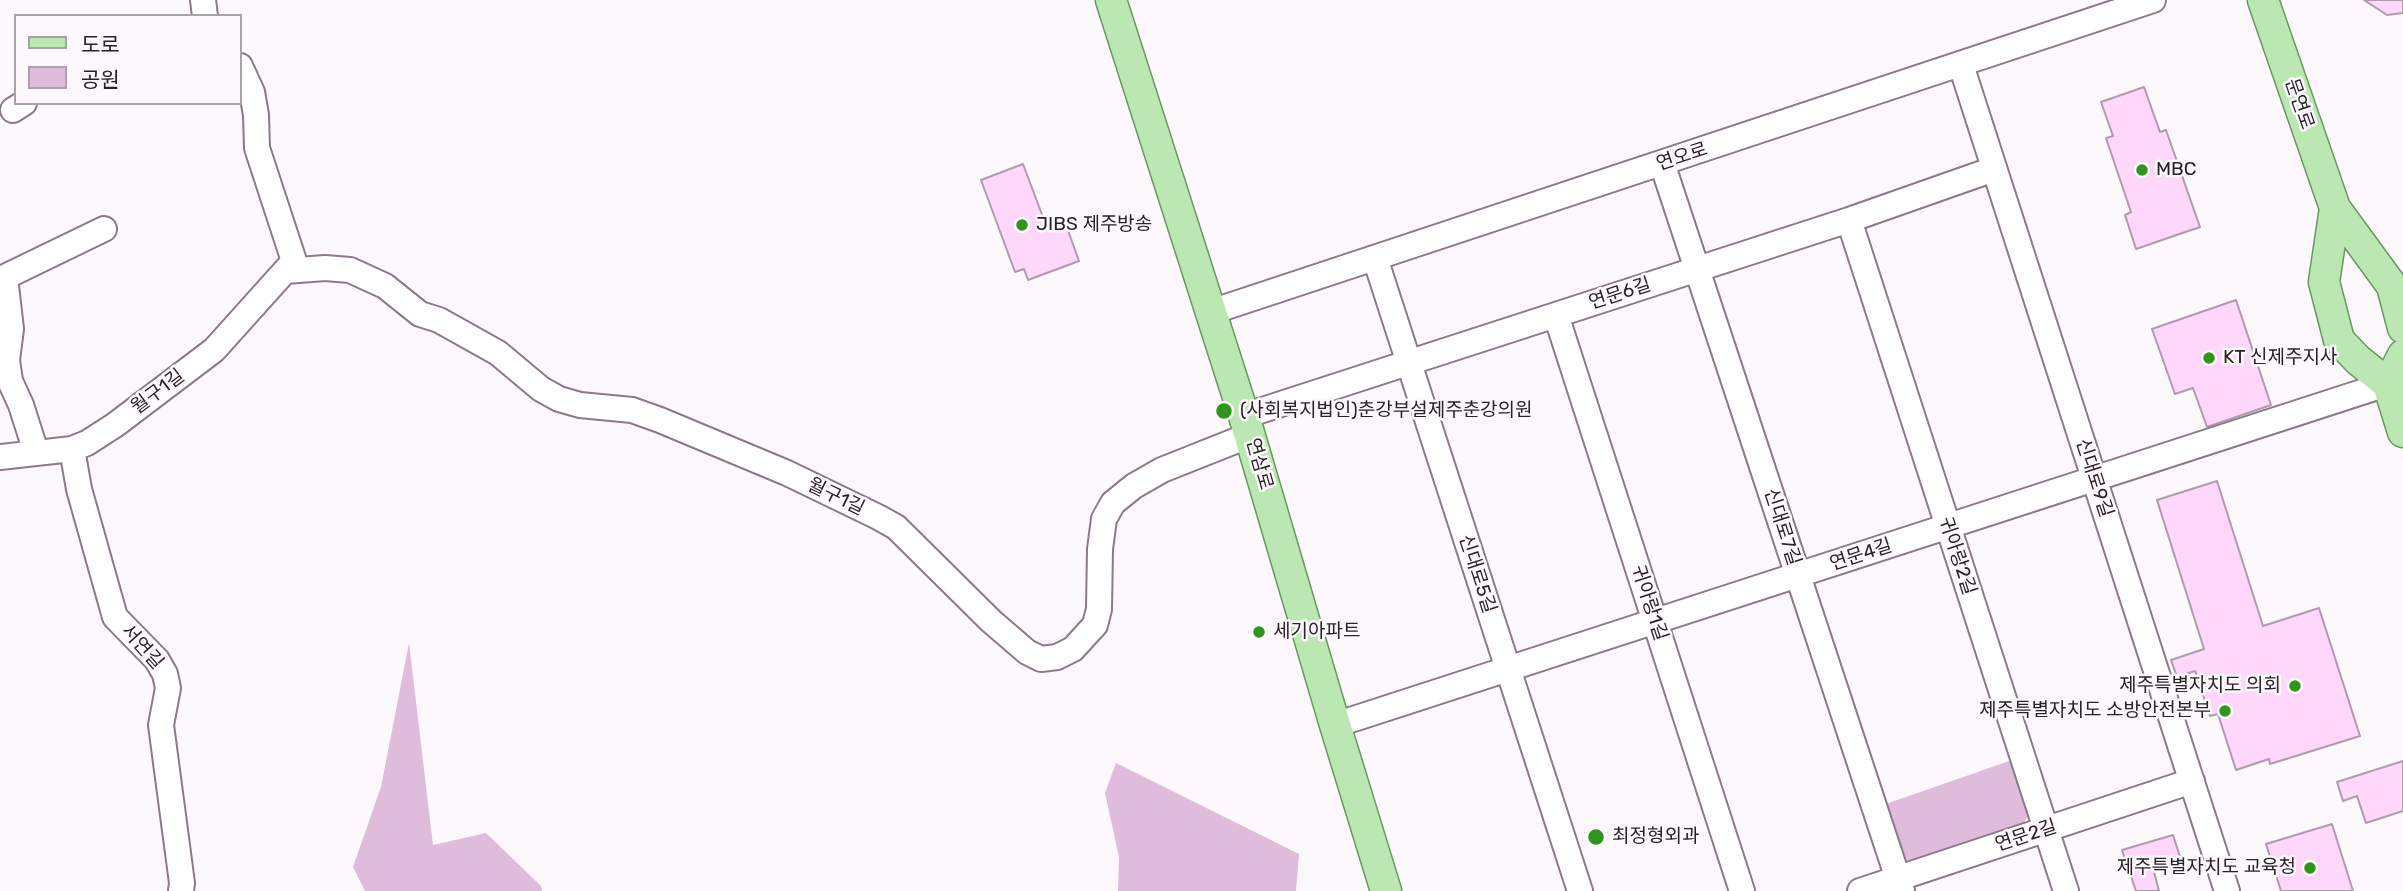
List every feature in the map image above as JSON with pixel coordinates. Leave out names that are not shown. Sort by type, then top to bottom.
[{"type":"main road","name":"연삼로","points":[[1111,0],[1247,425],[1386,891]]},
{"type":"main road","name":"문연로","points":[[2263,0],[2335,208],[2392,286],[2403,328]]},
{"type":"main road","name":"문연로","points":[[2335,208],[2324,282],[2339,341],[2358,360],[2395,382]]},
{"type":"main road","points":[[2403,355],[2395,382],[2403,432]]},
{"type":"street","name":"연오로","points":[[1210,313],[2153,0]]},
{"type":"street","name":"신대로9길","points":[[1961,65],[2227,891]]},
{"type":"street","points":[[242,70],[252,92],[257,148],[294,261],[285,271]]},
{"type":"street","name":"신대로7길","points":[[1662,163],[1900,885]]},
{"type":"street","name":"연문6길","points":[[1247,425],[1409,362],[1849,220],[1994,169]]},
{"type":"street","name":"귀아랑2길","points":[[1849,220],[2066,891]]},
{"type":"street","points":[[36,452],[10,381],[7,360],[11,329],[5,277],[104,229]]},
{"type":"street","name":"신대로5길","points":[[1375,258],[1580,891]]},
{"type":"street","name":"월구1길","points":[[0,457],[72,449],[116,425],[214,350],[285,271],[325,268],[350,271],[385,286],[420,314],[439,320],[498,353],[541,389],[559,399],[580,405],[632,410],[660,420],[787,473],[878,517],[895,527],[1027,653],[1041,659],[1057,657],[1073,649],[1095,625],[1099,609],[1100,549],[1104,520],[1113,503],[1134,486],[1247,425]]},
{"type":"street","name":"귀아랑1길","points":[[1556,315],[1742,891]]},
{"type":"street","name":"연문4길","points":[[1335,725],[2395,382]]},
{"type":"street","name":"서연길","points":[[72,449],[79,489],[115,617],[157,660],[165,674],[168,688],[161,725],[181,891]]},
{"type":"street","name":"연문2길","points":[[1860,891],[1900,885],[2046,829],[2192,781]]},
{"type":"green space","points":[[409,643],[433,845],[486,833],[541,886],[542,891],[365,891],[353,867],[381,787]]},
{"type":"green space","points":[[2012,760],[2030,814],[2020,828],[1916,863],[1902,858],[1883,805]]},
{"type":"green space","points":[[1116,763],[1299,854],[1296,891],[1118,891],[1119,857],[1105,793]]},
{"type":"building","points":[[2364,0],[2403,0],[2403,13],[2387,15]]},
{"type":"building","name":"MBC","points":[[2144,87],[2160,132],[2166,130],[2200,227],[2136,249],[2125,215],[2131,212],[2106,138],[2113,136],[2101,102]]},
{"type":"building","name":"JIBS 제주방송","points":[[1023,164],[1047,228],[1065,222],[1079,261],[1028,280],[1024,269],[1015,272],[981,180]]},
{"type":"building","name":"KT 신제주지사","points":[[2236,300],[2271,405],[2207,427],[2193,388],[2175,394],[2152,329]]},
{"type":"building","points":[[2217,481],[2263,626],[2319,608],[2360,736],[2270,764],[2269,759],[2236,770],[2218,714],[2210,716],[2195,671],[2177,677],[2171,660],[2204,649],[2157,500]]},
{"type":"building","points":[[2403,761],[2403,811],[2366,823],[2357,796],[2343,801],[2337,782]]},
{"type":"building","name":"제주특별자치도 교육청","points":[[2332,824],[2353,891],[2281,891],[2266,844]]},
{"type":"building","points":[[2173,835],[2182,863],[2154,872],[2159,891],[2136,891],[2122,850]]},
{"type":"place","name":"MBC","points":[[2142,170]]},
{"type":"place","name":"JIBS 제주방송","points":[[1022,225]]},
{"type":"place","name":"KT 신제주지사","points":[[2209,358]]},
{"type":"place","name":"(사회복지법인)춘강부설제주춘강의원","points":[[1224,411]]},
{"type":"place","name":"세기아파트","points":[[1259,632]]},
{"type":"place","name":"제주특별자치도 의회","points":[[2295,686]]},
{"type":"place","name":"제주특별자치도 소방안전본부","points":[[2225,711]]},
{"type":"place","name":"최정형외과","points":[[1596,837]]},
{"type":"place","name":"제주특별자치도 교육청","points":[[2310,868]]}]
